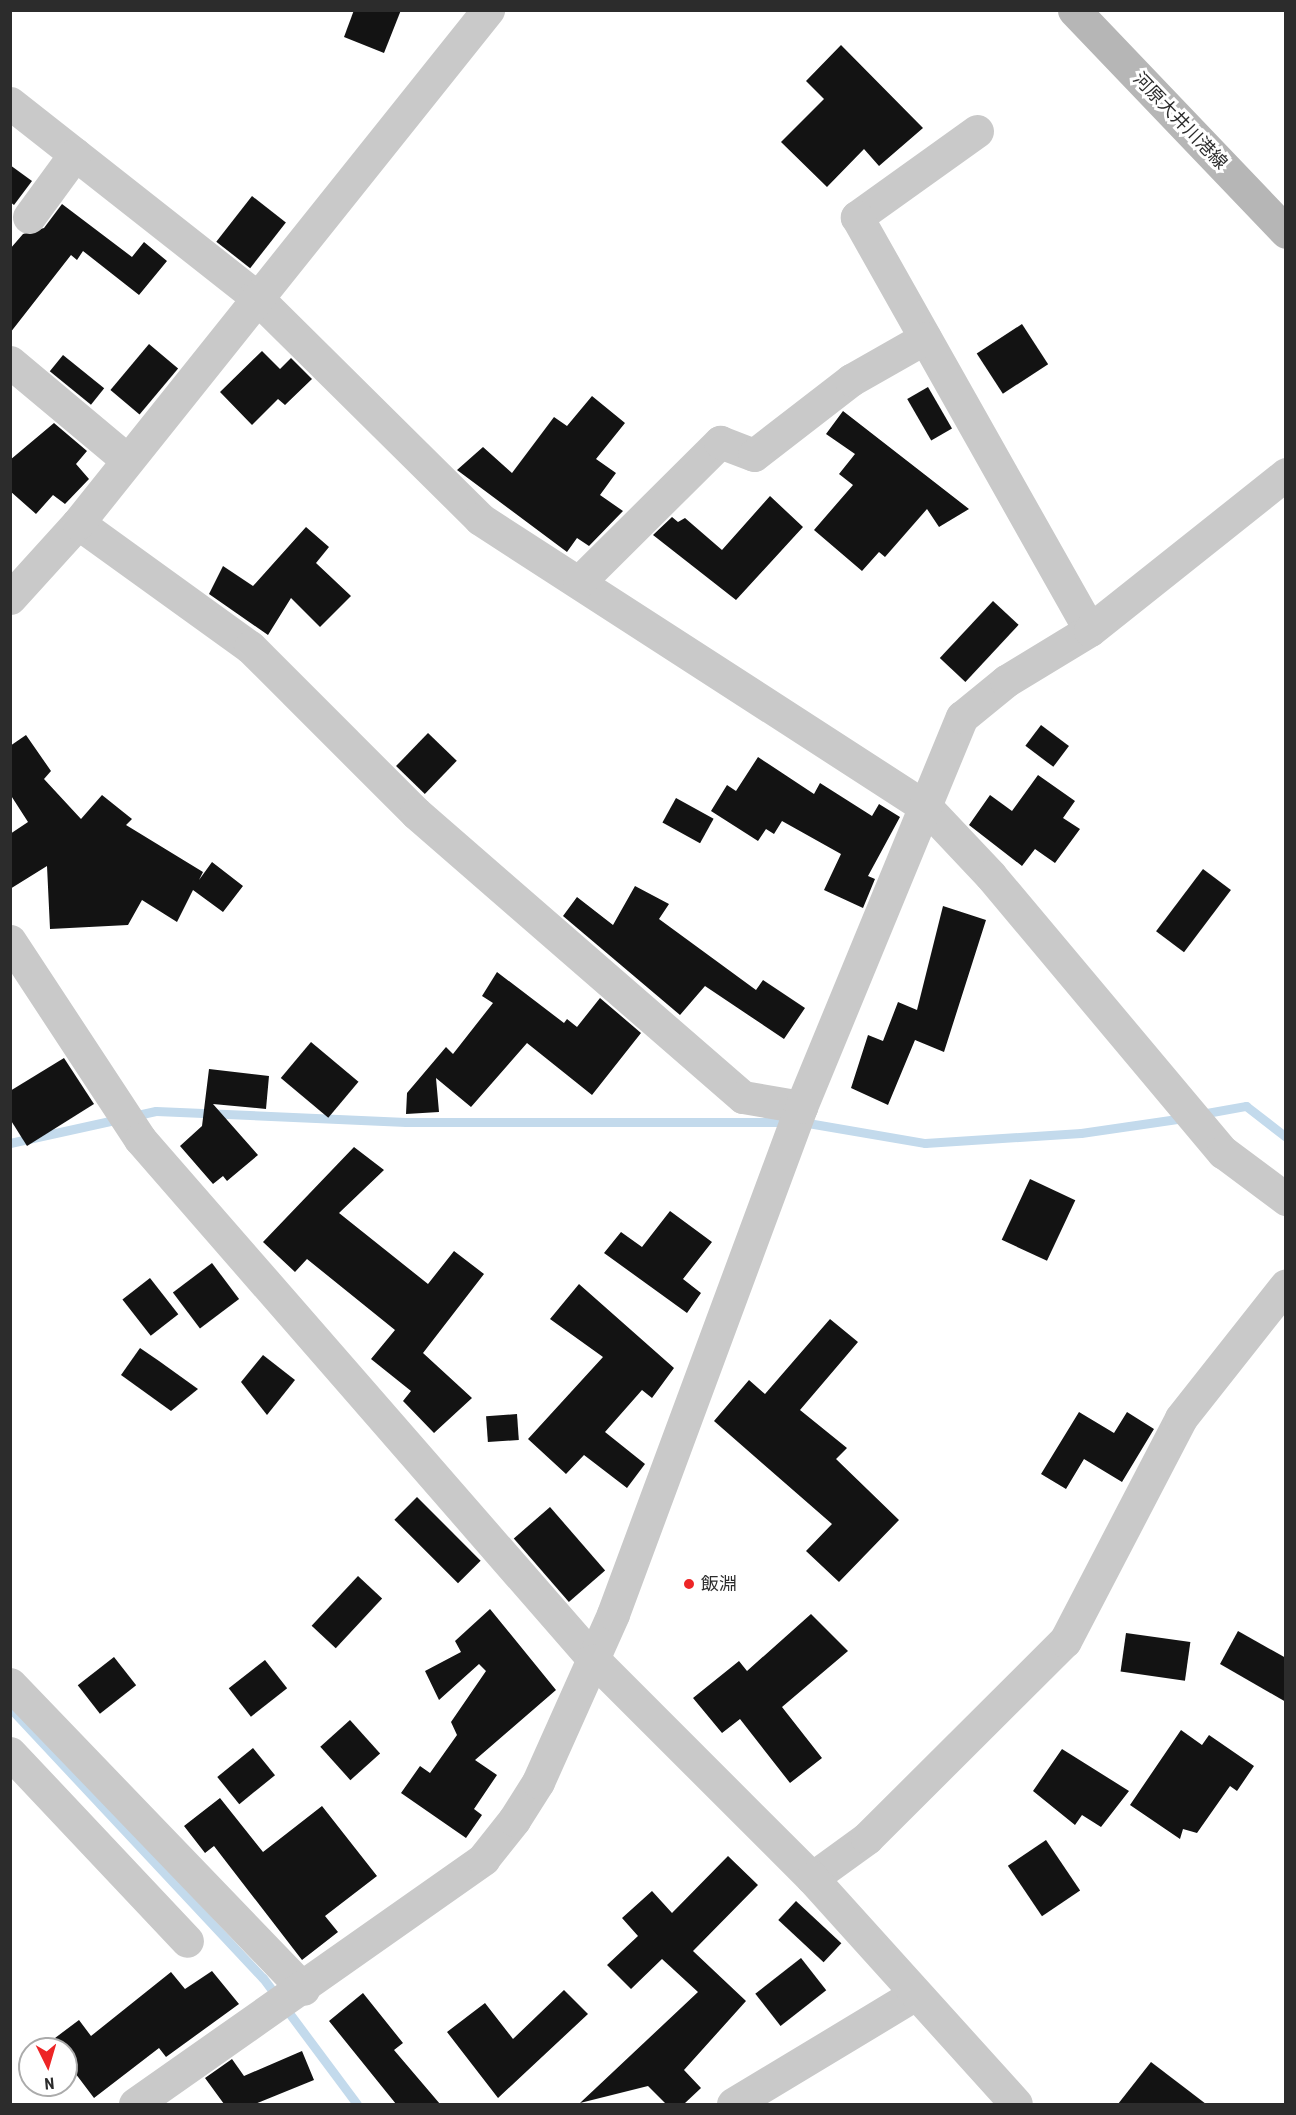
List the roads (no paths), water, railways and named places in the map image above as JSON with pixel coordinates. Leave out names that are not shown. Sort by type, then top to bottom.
[{"type":"main road","name":"河原大井川港線","points":[[1074,10],[1286,232]]},
{"type":"street","points":[[10,598],[78,523],[255,296],[488,10]]},
{"type":"street","points":[[10,103],[255,296],[480,519],[927,808],[992,876],[1214,1141],[1286,1199]]},
{"type":"street","points":[[977,132],[857,218],[1090,630]]},
{"type":"street","points":[[29,217],[75,154]]},
{"type":"street","points":[[579,582],[720,442],[754,455],[851,380],[925,338]]},
{"type":"street","points":[[10,362],[126,460]]},
{"type":"street","points":[[135,2104],[264,2017],[483,1859],[538,1782],[594,1660],[796,1121],[927,808],[962,717],[1006,681],[1090,630],[1286,474]]},
{"type":"street","points":[[78,523],[250,646],[416,813],[743,1097],[796,1121]]},
{"type":"street","points":[[10,941],[138,1136],[594,1660],[812,1878],[1016,2104]]},
{"type":"street","points":[[812,1878],[867,1838],[1065,1641],[1181,1418],[1286,1285]]},
{"type":"street","points":[[10,1684],[302,1989]]},
{"type":"street","points":[[10,1753],[187,1941]]},
{"type":"street","points":[[733,2104],[915,1994]]},
{"type":"waterway","points":[[1201,1114],[1246,1106],[1286,1137]]},
{"type":"waterway","points":[[10,1143],[156,1111],[406,1122],[788,1122]]},
{"type":"waterway","points":[[802,1122],[925,1143],[1081,1133],[1184,1118]]},
{"type":"waterway","points":[[10,1708],[263,1978],[357,2104]]},
{"type":"place","name":"飯淵","points":[[689,1584]]}]
